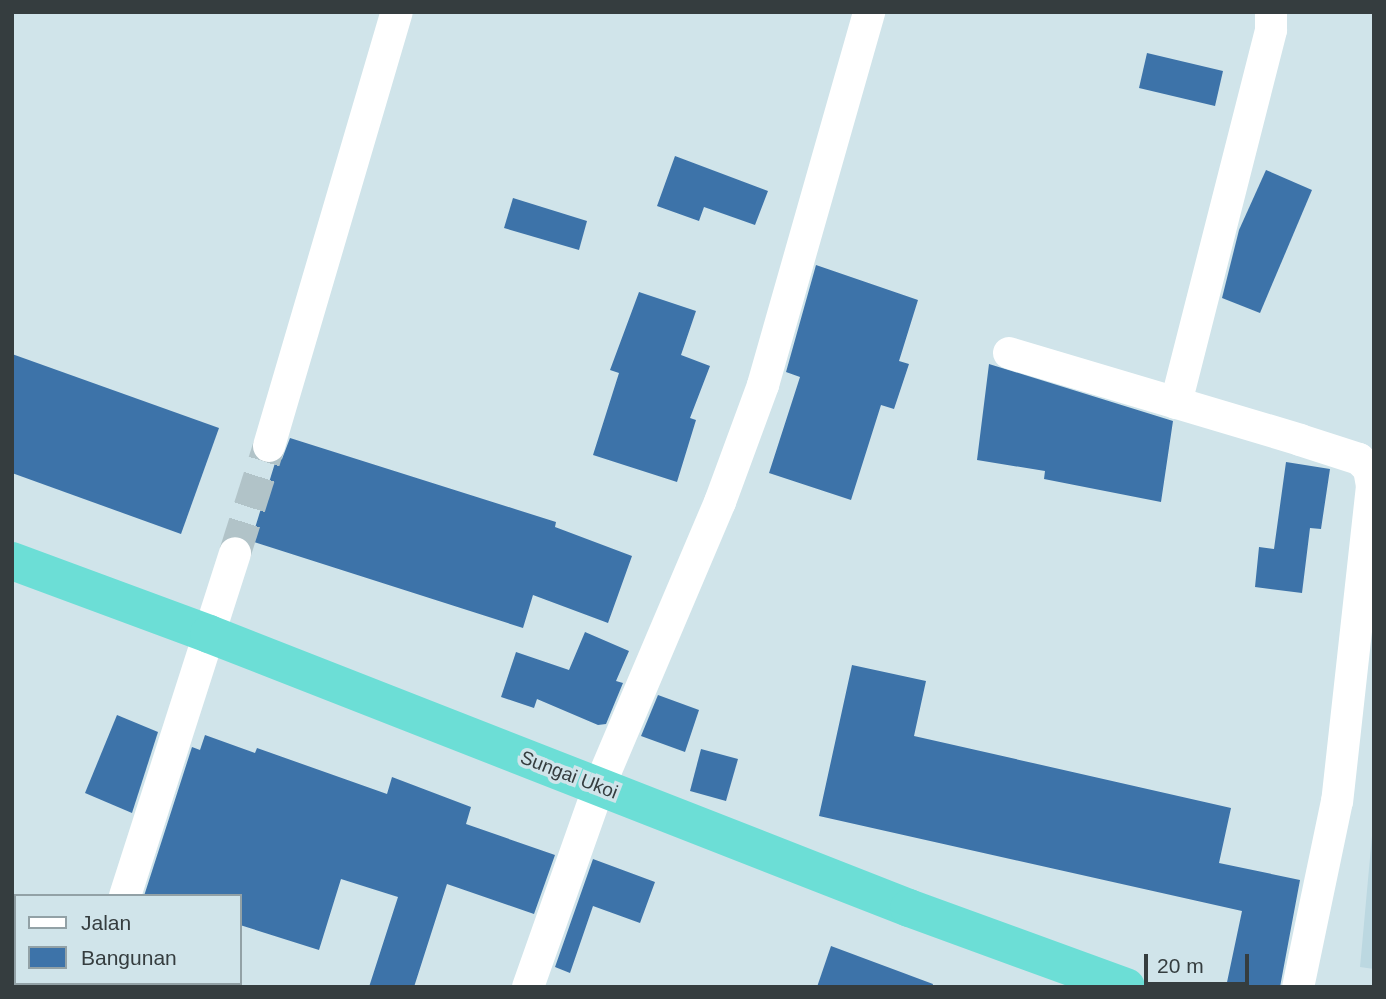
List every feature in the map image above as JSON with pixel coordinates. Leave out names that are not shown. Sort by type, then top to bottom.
[{"type":"highway","name":"Sungai Ukoi","points":[[12,561],[209,634],[909,908],[1126,987]]},
{"type":"street","points":[[269,446],[397,12]]},
{"type":"street","points":[[528,987],[599,787],[720,502],[762,385],[869,12]]},
{"type":"street","points":[[1176,403],[1271,30],[1271,12]]},
{"type":"street","points":[[1009,353],[1359,459],[1370,469],[1372,486],[1337,801],[1298,987]]},
{"type":"street","points":[[126,894],[235,553]]},
{"type":"shaded area","points":[[1374,814],[1374,969],[1360,967]]},
{"type":"building","points":[[1147,53],[1223,71],[1215,106],[1139,88]]},
{"type":"building","points":[[675,156],[768,191],[755,225],[704,207],[699,221],[657,206]]},
{"type":"building","points":[[1266,170],[1312,190],[1260,313],[1222,298],[1239,230]]},
{"type":"building","points":[[513,198],[587,221],[579,250],[504,228]]},
{"type":"building","points":[[816,265],[918,300],[899,361],[909,364],[894,409],[881,405],[851,500],[769,473],[800,377],[786,372]]},
{"type":"building","points":[[639,292],[696,311],[681,355],[710,366],[690,418],[696,420],[677,482],[593,455],[619,373],[610,370]]},
{"type":"building","points":[[12,354],[219,428],[181,534],[12,473]]},
{"type":"building","points":[[989,364],[1173,421],[1161,502],[1044,479],[1045,471],[977,460]]},
{"type":"building","points":[[290,438],[556,522],[555,527],[632,556],[608,623],[533,595],[523,628],[251,541],[275,463],[282,459]]},
{"type":"building","points":[[1286,462],[1330,469],[1321,529],[1310,528],[1302,593],[1255,587],[1259,547],[1274,549]]},
{"type":"building","points":[[585,632],[629,651],[616,681],[623,683],[606,724],[598,725],[537,699],[534,708],[501,697],[516,652],[569,670]]},
{"type":"building","points":[[852,665],[926,681],[914,736],[1231,808],[1219,863],[1300,880],[1280,987],[1226,987],[1242,911],[819,816]]},
{"type":"building","points":[[658,695],[699,710],[685,752],[641,736]]},
{"type":"building","points":[[117,715],[158,732],[132,813],[85,793]]},
{"type":"building","points":[[205,735],[255,753],[257,748],[387,794],[392,777],[471,807],[466,824],[555,855],[534,914],[447,884],[414,987],[369,987],[398,897],[341,879],[319,950],[242,926],[242,894],[145,894],[192,747],[200,750]]},
{"type":"building","points":[[701,749],[738,759],[726,801],[690,791]]},
{"type":"building","points":[[593,859],[655,882],[640,923],[593,906],[570,973],[555,967]]},
{"type":"building","points":[[831,946],[933,984],[932,987],[817,987]]},
{"type":"tunnel","points":[[235,553],[269,446]]}]
